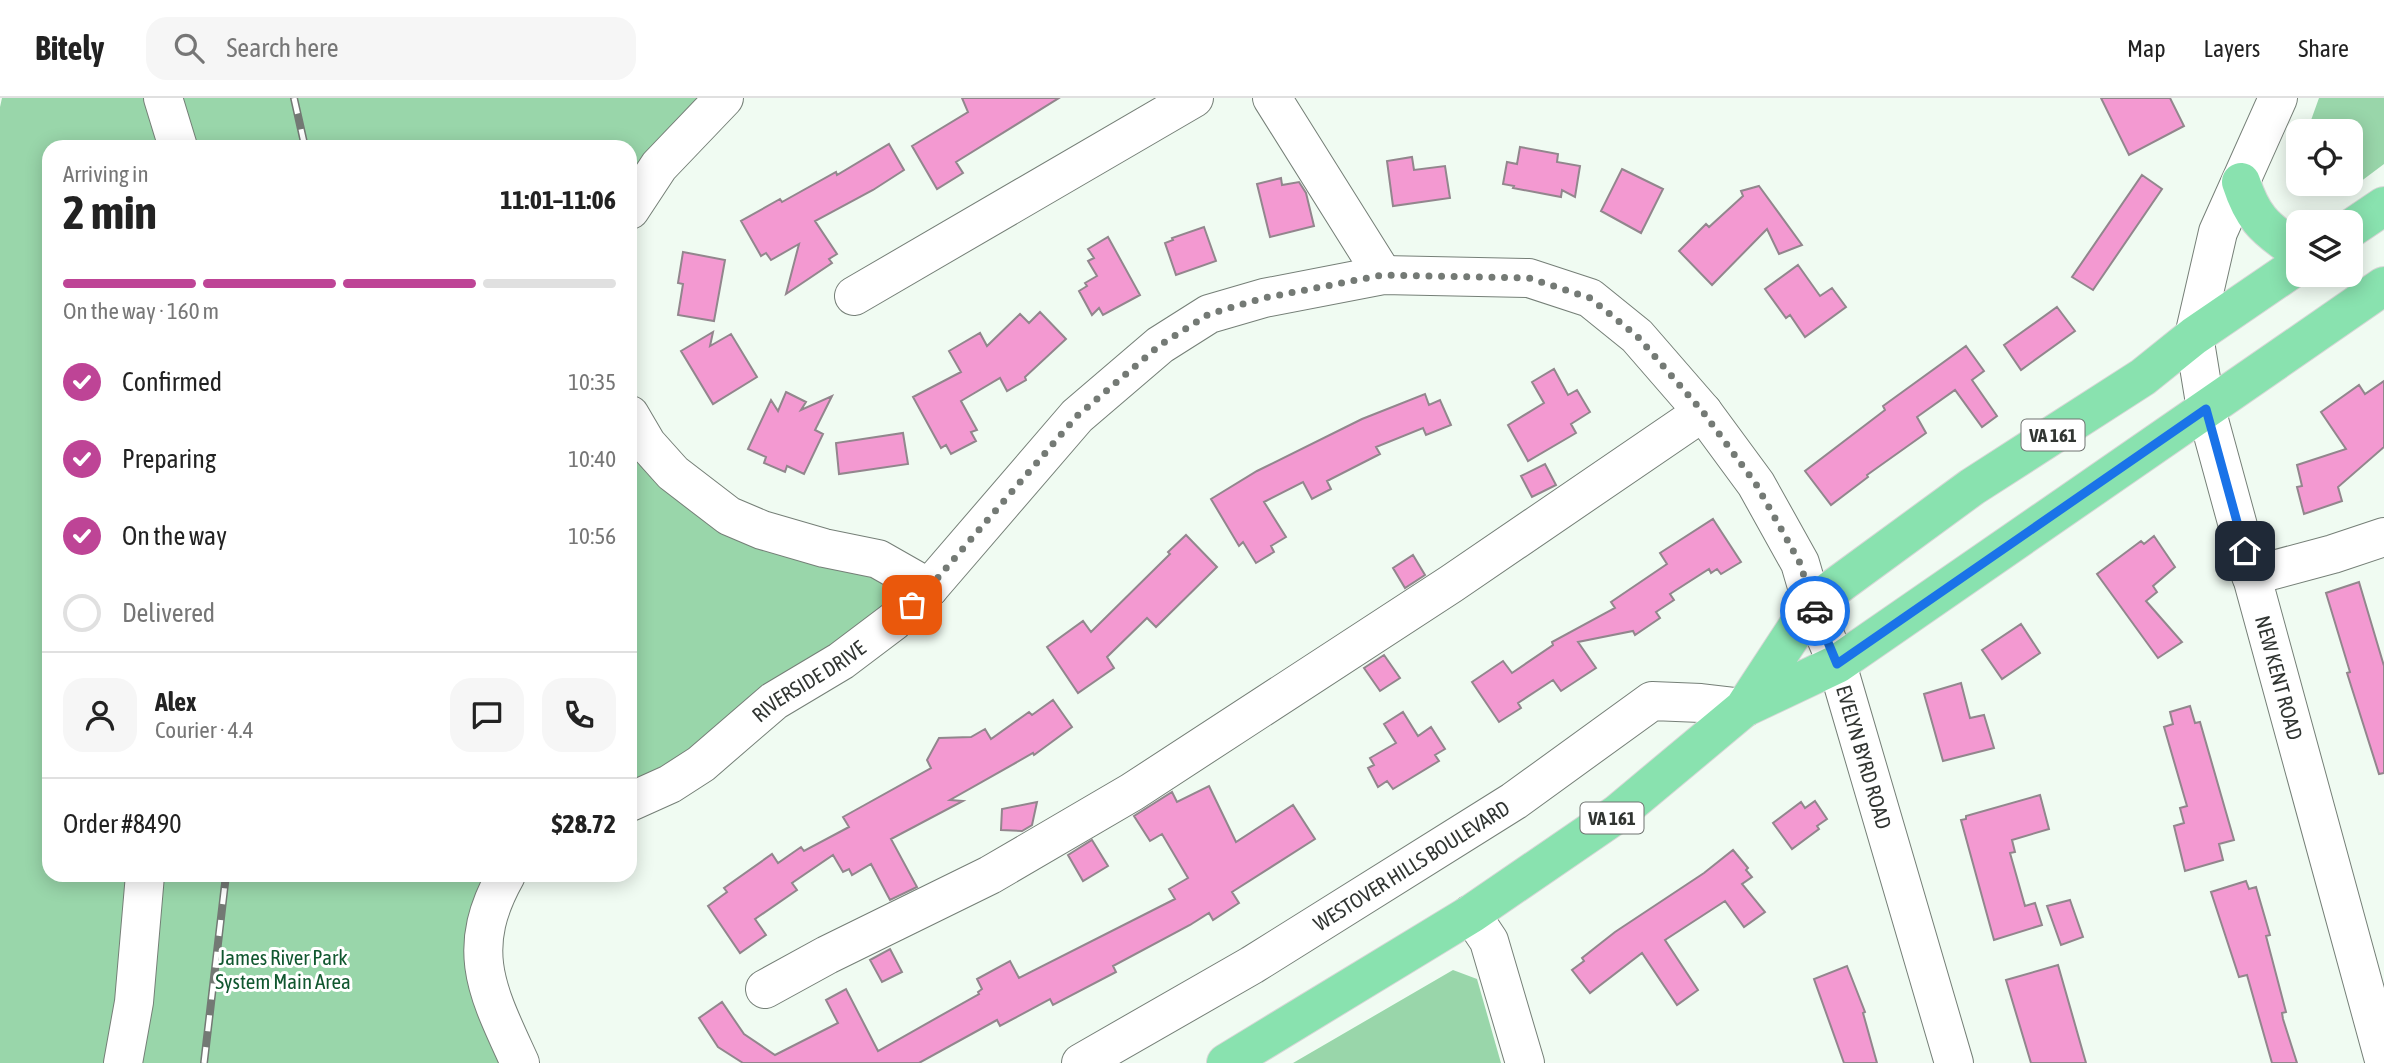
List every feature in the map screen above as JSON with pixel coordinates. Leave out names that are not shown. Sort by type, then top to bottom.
[{"type":"main road","points":[[2241,182],[2249,206],[2265,228],[2286,243]]},
{"type":"main road","points":[[2363,220],[2384,206]]},
{"type":"main road","name":"VA 161","points":[[1744,708],[1812,604],[1972,487],[2143,377],[2194,336],[2286,273]]},
{"type":"main road","name":"VA 161","points":[[1226,1063],[1471,915],[1617,814],[1744,708],[1837,664],[2384,286]]},
{"type":"street","points":[[163,98],[177,140]]},
{"type":"street","points":[[854,296],[1194,98]]},
{"type":"street","points":[[1272,98],[1383,275]]},
{"type":"street","name":"NEW KENT ROAD","points":[[2278,98],[2218,232],[2194,336],[2206,409],[2384,1060]]},
{"type":"street","points":[[637,199],[659,166],[729,99]]},
{"type":"street","name":"EVELYN BYRD ROAD","points":[[929,588],[1077,416],[1160,345],[1209,314],[1264,298],[1383,275],[1529,278],[1590,298],[1637,336],[1703,412],[1756,484],[1800,563],[1812,604],[1837,664],[1954,1063]]},
{"type":"street","points":[[765,989],[827,954],[990,875],[1132,792],[1451,584],[1703,412]]},
{"type":"street","points":[[637,427],[647,444],[673,473],[729,516],[762,530],[824,548],[878,559],[929,588]]},
{"type":"street","points":[[2252,576],[2333,555],[2384,537]]},
{"type":"street","name":"RIVERSIDE DRIVE","points":[[637,799],[670,784],[701,764],[774,701],[868,642],[929,588]]},
{"type":"street","name":"WESTOVER HILLS BOULEVARD","points":[[1081,1063],[1252,965],[1514,800],[1652,701],[1744,708]]},
{"type":"street","points":[[123,1063],[134,1002],[144,882]]},
{"type":"street","points":[[502,882],[487,917],[482,954],[485,980],[520,1063]]},
{"type":"street","points":[[1471,915],[1489,941],[1525,1063]]},
{"type":"green space","name":"James River Park System Main Area","points":[[2,98],[724,98],[637,202],[637,140],[42,140],[42,882],[503,882],[487,917],[526,1063],[0,1063]]},
{"type":"green space","points":[[2319,98],[2384,98],[2384,164],[2363,180],[2363,119],[2311,119]]},
{"type":"green space","points":[[637,424],[673,473],[929,588],[637,797]]},
{"type":"green space","points":[[1453,970],[1477,979],[1501,1063],[1293,1063]]},
{"type":"building","points":[[962,98],[1059,98],[956,162],[963,173],[937,189],[912,146],[968,112]]},
{"type":"building","points":[[2101,98],[2170,98],[2184,126],[2129,155]]},
{"type":"building","points":[[889,144],[904,170],[815,221],[837,254],[829,259],[832,263],[786,294],[799,244],[771,260],[766,253],[761,256],[741,221],[836,172],[837,175]]},
{"type":"building","points":[[1520,147],[1558,154],[1557,162],[1580,166],[1575,197],[1562,190],[1561,197],[1503,184],[1507,162],[1517,164]]},
{"type":"building","points":[[1412,157],[1414,170],[1445,166],[1450,198],[1393,206],[1387,161]]},
{"type":"building","points":[[1622,169],[1663,189],[1641,233],[1601,211]]},
{"type":"building","points":[[2142,175],[2162,189],[2093,290],[2072,277]]},
{"type":"building","points":[[1281,178],[1282,185],[1299,182],[1306,193],[1314,226],[1270,237],[1257,184]]},
{"type":"building","points":[[1759,186],[1802,245],[1779,254],[1767,229],[1712,285],[1679,251],[1706,224],[1709,227],[1743,196],[1741,191]]},
{"type":"building","points":[[1204,227],[1216,261],[1176,275],[1165,243]]},
{"type":"building","points":[[1108,237],[1140,295],[1103,315],[1099,308],[1092,315],[1079,291],[1087,286],[1085,283],[1097,276],[1088,261],[1094,258],[1088,249]]},
{"type":"building","points":[[683,252],[725,260],[714,321],[678,315],[683,284],[678,283]]},
{"type":"building","points":[[1798,265],[1820,296],[1832,288],[1846,307],[1805,337],[1790,315],[1786,318],[1765,289]]},
{"type":"building","points":[[2057,307],[2075,331],[2021,370],[2004,345]]},
{"type":"building","points":[[1040,312],[1066,339],[1025,377],[1026,380],[1007,391],[1000,378],[961,401],[977,430],[971,432],[976,441],[951,454],[946,445],[941,448],[913,397],[961,372],[949,351],[980,333],[987,346],[1020,314],[1029,323]]},
{"type":"building","points":[[713,332],[710,346],[731,334],[757,377],[713,404],[681,351]]},
{"type":"building","points":[[1966,346],[1984,371],[1972,380],[1997,416],[1982,427],[1955,390],[1917,417],[1926,433],[1867,475],[1868,477],[1831,505],[1805,471],[1885,410],[1883,406]]},
{"type":"building","points":[[1554,369],[1568,395],[1577,390],[1590,412],[1571,424],[1576,433],[1528,461],[1508,425],[1544,403],[1532,382]]},
{"type":"building","points":[[2384,381],[2384,447],[2338,487],[2342,501],[2304,514],[2297,487],[2302,486],[2297,465],[2346,449],[2321,412],[2359,385],[2365,394]]},
{"type":"building","points":[[786,392],[806,402],[801,410],[832,396],[815,430],[823,434],[804,474],[787,466],[785,472],[764,463],[766,457],[748,449],[771,400],[778,411]]},
{"type":"building","points":[[1425,394],[1429,405],[1440,400],[1451,425],[1426,435],[1423,428],[1376,447],[1380,454],[1327,481],[1331,489],[1312,499],[1303,482],[1264,502],[1286,537],[1271,546],[1274,552],[1256,563],[1243,542],[1239,546],[1211,499],[1257,471],[1362,419]]},
{"type":"building","points":[[903,433],[908,464],[839,474],[836,443]]},
{"type":"building","points":[[1545,464],[1556,485],[1532,497],[1521,476]]},
{"type":"building","points":[[1713,519],[1741,562],[1721,574],[1717,569],[1711,573],[1709,569],[1670,594],[1674,600],[1656,612],[1660,618],[1635,635],[1633,631],[1578,642],[1596,668],[1561,691],[1553,680],[1518,703],[1521,708],[1499,722],[1472,682],[1503,661],[1512,673],[1553,645],[1552,642],[1615,608],[1611,602],[1667,564],[1660,553]]},
{"type":"building","points":[[1186,535],[1217,567],[1156,627],[1147,618],[1107,657],[1114,668],[1078,693],[1047,647],[1083,621],[1091,632]]},
{"type":"building","points":[[2154,536],[2175,567],[2153,586],[2157,592],[2146,601],[2182,642],[2158,658],[2097,574],[2141,541],[2144,544]]},
{"type":"building","points":[[1413,555],[1425,575],[1405,588],[1393,568]]},
{"type":"building","points":[[2359,582],[2384,666],[2384,773],[2379,774],[2347,673],[2350,672],[2326,593]]},
{"type":"building","points":[[2021,624],[2040,653],[2002,679],[1982,650]]},
{"type":"building","points":[[1384,655],[1400,678],[1380,691],[1364,668]]},
{"type":"building","points":[[1961,683],[1970,718],[1984,715],[1994,748],[1943,761],[1924,694]]},
{"type":"building","points":[[1053,700],[1072,727],[1034,755],[1033,753],[950,800],[963,801],[891,839],[917,887],[890,900],[871,864],[852,875],[849,869],[843,872],[833,855],[792,883],[797,890],[755,919],[766,935],[740,953],[708,906],[727,892],[724,888],[772,854],[778,863],[801,847],[804,851],[849,827],[843,817],[931,768],[927,760],[939,738],[971,737],[985,729],[991,739],[1029,712],[1032,715]]},
{"type":"building","points":[[2190,706],[2195,723],[2200,722],[2234,840],[2219,844],[2223,860],[2185,871],[2174,826],[2184,823],[2180,808],[2187,806],[2164,727],[2173,724],[2170,712]]},
{"type":"building","points":[[1403,712],[1418,736],[1431,727],[1445,749],[1435,755],[1439,761],[1393,789],[1387,781],[1378,787],[1368,768],[1374,765],[1370,758],[1396,743],[1384,724]]},
{"type":"building","points":[[1209,786],[1236,842],[1293,805],[1315,839],[1232,892],[1239,903],[1213,920],[1209,913],[1113,966],[1116,972],[1053,1005],[1050,999],[1000,1026],[997,1020],[919,1063],[743,1063],[718,1047],[699,1018],[722,1002],[744,1034],[775,1055],[838,1023],[826,1000],[846,989],[878,1051],[979,994],[982,989],[977,979],[1010,961],[1019,978],[1175,899],[1169,889],[1188,878],[1162,834],[1150,841],[1134,816],[1172,792],[1177,802]]},
{"type":"building","points":[[2040,795],[2049,829],[2012,840],[2015,852],[2010,853],[2025,906],[2035,903],[2042,925],[1994,940],[1961,820],[1966,819],[1966,816]]},
{"type":"building","points":[[1815,801],[1827,819],[1817,826],[1819,829],[1792,849],[1773,823],[1801,802],[1805,808]]},
{"type":"building","points":[[1037,802],[1032,825],[1022,831],[1001,830],[1002,809]]},
{"type":"building","points":[[1092,840],[1108,866],[1083,881],[1068,855]]},
{"type":"building","points":[[1733,850],[1752,877],[1742,884],[1765,912],[1744,927],[1725,901],[1665,940],[1698,990],[1677,1005],[1642,953],[1590,993],[1572,970],[1584,961],[1582,958]]},
{"type":"building","points":[[2246,881],[2249,889],[2256,887],[2270,935],[2266,936],[2286,1012],[2282,1013],[2283,1019],[2297,1063],[2272,1063],[2247,975],[2239,977],[2211,892]]},
{"type":"building","points":[[2070,900],[2083,937],[2061,945],[2047,906]]},
{"type":"building","points":[[890,949],[902,972],[882,982],[870,960]]},
{"type":"building","points":[[2058,965],[2086,1063],[2031,1063],[2006,980]]},
{"type":"building","points":[[1847,966],[1865,1012],[1863,1013],[1877,1063],[1844,1063],[1814,979]]},
{"type":"railway","points":[[294,98],[303,140]]},
{"type":"railway","points":[[204,1063],[225,882]]},
{"type":"way so far","points":[[912,605],[1077,416],[1160,345],[1209,314],[1264,298],[1383,275],[1529,278],[1590,298],[1637,336],[1710,421],[1756,484],[1800,563],[1815,611]]},
{"type":"route","points":[[1815,611],[1837,664],[2206,409],[2245,551]]}]
